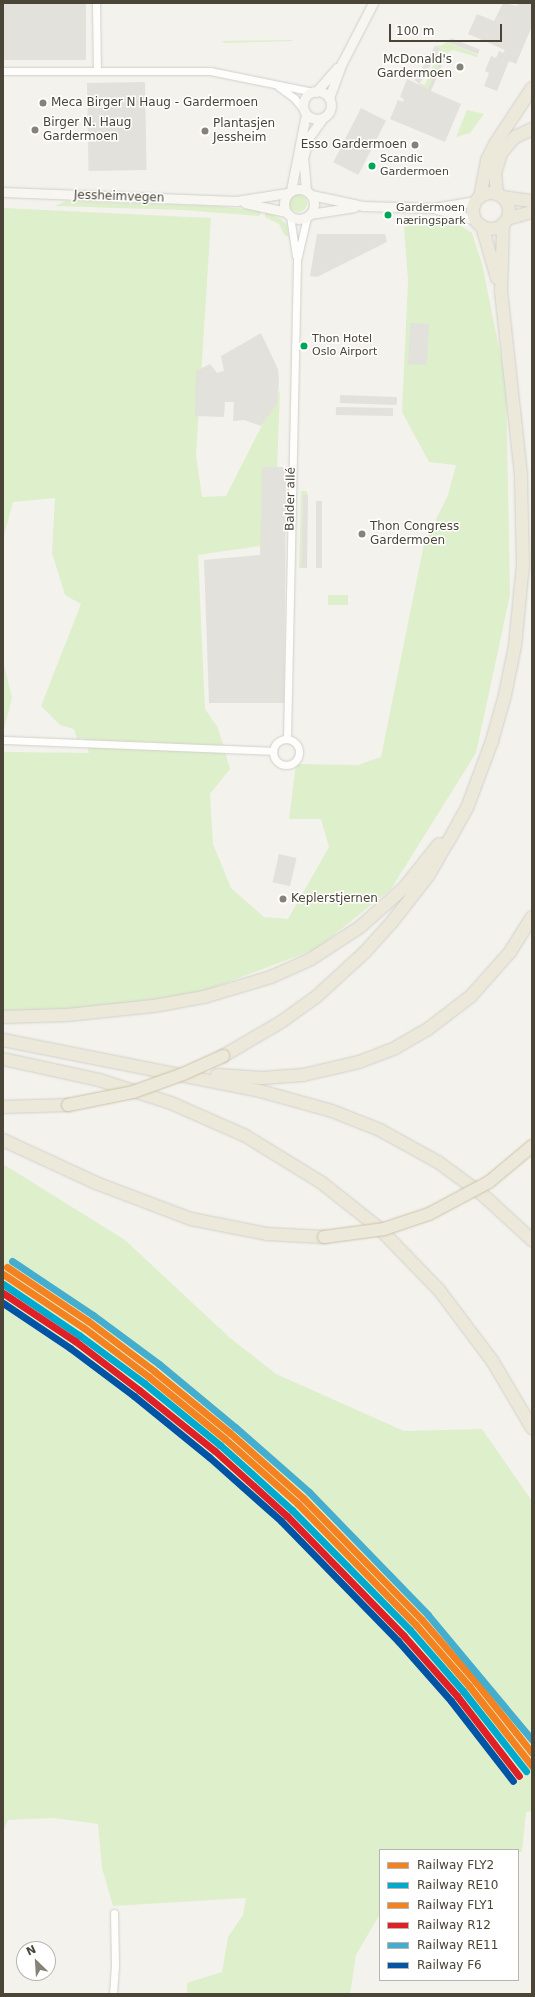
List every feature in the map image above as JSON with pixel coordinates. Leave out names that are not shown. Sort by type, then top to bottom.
[{"type":"highway","points":[[501,292],[474,210],[488,160],[495,144],[532,88]]},
{"type":"highway","points":[[3,1107],[68,1105],[133,1092],[183,1074],[223,1056],[302,1007],[334,982],[379,938],[416,892],[439,859],[467,808],[484,763],[510,672],[519,618],[524,565],[521,475],[501,292],[505,221],[509,210],[500,195],[495,173],[501,153],[515,137],[532,129]]},
{"type":"highway","points":[[478,199],[500,195],[532,201]]},
{"type":"highway","points":[[479,223],[493,228],[505,221],[532,212]]},
{"type":"highway","points":[[3,1017],[74,1015],[154,1006],[204,997],[248,985],[292,969],[328,949],[388,903],[417,873],[443,839],[484,763]]},
{"type":"highway","points":[[156,1070],[182,1070],[236,1077],[283,1077],[339,1068],[376,1056],[428,1029],[471,996],[502,962],[532,918]]},
{"type":"highway","points":[[3,1040],[156,1070],[308,1103],[380,1130],[416,1149],[462,1179],[495,1205],[532,1240]]},
{"type":"highway","points":[[3,1059],[99,1080],[171,1102],[244,1135],[322,1182],[380,1229],[435,1285],[493,1362],[532,1428]]},
{"type":"highway","points":[[3,1140],[96,1183],[184,1217],[250,1232],[324,1237],[384,1229],[429,1214],[489,1182],[532,1146]]},
{"type":"main road","points":[[308,215],[314,206],[309,193],[303,158],[309,137],[322,118],[330,110],[329,98],[342,63],[373,3]]},
{"type":"main road","points":[[342,63],[305,100],[305,112],[289,192],[283,205],[288,214],[301,219],[308,215],[363,206],[433,208],[478,199]]},
{"type":"main road","points":[[314,92],[323,93],[329,98]]},
{"type":"main road","points":[[305,112],[313,119],[322,118]]},
{"type":"main road","points":[[289,192],[298,188],[309,193],[363,206]]},
{"type":"main road","name":"Jessheimvegen","points":[[3,192],[236,201],[288,214]]},
{"type":"main road","name":"Jessheimvegen","points":[[236,201],[289,192]]},
{"type":"main road","points":[[433,208],[479,223]]},
{"type":"street","points":[[96,3],[97,71]]},
{"type":"street","points":[[3,71],[210,71],[314,92]]},
{"type":"street","points":[[276,84],[294,98],[305,112]]},
{"type":"street","name":"Balder allé","points":[[287,739],[297,260],[288,214]]},
{"type":"street","name":"Balder allé","points":[[297,260],[308,215]]},
{"type":"street","points":[[287,739],[298,746],[299,755],[294,762],[281,764],[275,760],[273,751],[276,743],[287,739]]},
{"type":"street","points":[[3,740],[273,751]]},
{"type":"street","points":[[113,1994],[116,1964],[114,1914]]},
{"type":"green space","points":[[451,38],[449,43],[478,55],[477,57],[453,50],[442,56],[428,90],[419,86],[419,83],[425,85],[440,49],[435,46],[443,45]]},
{"type":"green space","points":[[291,40],[293,41],[224,43],[222,41]]},
{"type":"green space","points":[[467,110],[484,114],[470,133],[456,137]]},
{"type":"green space","points":[[298,194],[304,197],[307,203],[304,209],[298,212],[292,209],[289,203],[292,197]]},
{"type":"green space","points":[[66,201],[217,206],[262,211],[259,216],[182,210],[55,206]]},
{"type":"green space","points":[[3,208],[211,218],[196,455],[202,497],[226,496],[280,390],[274,544],[198,555],[205,709],[218,728],[230,769],[210,794],[213,844],[231,888],[264,917],[288,919],[329,847],[321,819],[289,819],[296,764],[358,765],[381,757],[424,544],[448,495],[456,465],[429,462],[402,412],[408,281],[404,227],[445,216],[472,233],[482,264],[506,382],[510,595],[476,753],[391,889],[316,949],[199,993],[53,1013],[3,1012],[3,752],[89,753],[84,738],[77,739],[74,729],[60,725],[41,706],[81,604],[65,595],[52,553],[55,498],[13,502],[3,539]]},
{"type":"green space","points":[[265,211],[281,219],[287,225],[289,236],[285,236],[279,224],[265,217]]},
{"type":"green space","points":[[301,491],[306,491],[308,495],[303,495],[301,568],[299,568]]},
{"type":"green space","points":[[328,595],[348,595],[348,605],[328,605]]},
{"type":"green space","points":[[3,661],[12,698],[4,729],[3,729]]},
{"type":"green space","points":[[3,1164],[125,1240],[229,1337],[276,1374],[404,1431],[482,1429],[532,1501],[532,1811],[526,1812],[522,1852],[519,1852],[519,1849],[379,1849],[379,1916],[356,1955],[350,1994],[187,1994],[187,1983],[222,1972],[228,1937],[243,1915],[246,1898],[113,1906],[102,1868],[98,1824],[54,1818],[8,1820],[3,1832]]},
{"type":"shaded area","points":[[3,3],[86,3],[86,60],[3,60]]},
{"type":"shaded area","points":[[503,3],[517,6],[519,3],[532,3],[532,26],[516,64],[509,61],[497,91],[484,86],[489,73],[485,71],[491,56],[496,58],[499,51],[503,53],[505,50],[468,34],[477,14],[494,21]]},
{"type":"shaded area","points":[[451,38],[480,50],[478,54],[449,43]]},
{"type":"shaded area","points":[[435,46],[440,49],[420,83],[414,80]]},
{"type":"shaded area","points":[[442,56],[446,56],[431,91],[461,104],[445,142],[390,119],[398,100],[403,102],[404,99],[400,97],[407,79],[428,89]]},
{"type":"shaded area","points":[[145,82],[147,170],[89,171],[87,83]]},
{"type":"shaded area","points":[[361,108],[386,121],[358,175],[333,162]]},
{"type":"shaded area","points":[[317,234],[385,234],[387,242],[317,277],[310,276]]},
{"type":"shaded area","points":[[410,323],[429,324],[427,365],[408,364]]},
{"type":"shaded area","points":[[261,333],[278,369],[279,381],[277,404],[261,426],[244,420],[233,421],[234,402],[225,402],[224,417],[195,416],[196,371],[210,364],[217,373],[224,371],[221,356]]},
{"type":"shaded area","points":[[340,395],[397,397],[397,405],[340,403]]},
{"type":"shaded area","points":[[336,407],[393,408],[393,416],[336,415]]},
{"type":"shaded area","points":[[262,467],[286,467],[284,703],[209,703],[204,560],[260,555]]},
{"type":"shaded area","points":[[303,495],[308,495],[307,568],[301,568]]},
{"type":"shaded area","points":[[316,501],[322,501],[322,568],[316,568]]},
{"type":"shaded area","points":[[279,854],[297,858],[290,886],[272,882]]},
{"type":"rail line","name":"RE11","points":[[12,1261],[93,1315],[159,1364],[235,1427],[309,1492],[428,1615],[532,1740]]},
{"type":"rail line","name":"FLY1","points":[[7,1267],[88,1321],[154,1371],[230,1433],[303,1498],[422,1620],[475,1681],[532,1753]]},
{"type":"rail line","name":"FLY2","points":[[3,1274],[84,1328],[149,1377],[225,1439],[298,1504],[416,1625],[469,1686],[532,1766]]},
{"type":"rail line","name":"RE10","points":[[3,1284],[79,1335],[144,1383],[220,1445],[292,1510],[410,1630],[463,1691],[526,1771]]},
{"type":"rail line","name":"R12","points":[[3,1293],[75,1341],[139,1390],[215,1451],[287,1516],[404,1636],[457,1696],[519,1776]]},
{"type":"rail line","name":"F6","points":[[3,1303],[70,1348],[134,1396],[209,1457],[281,1521],[398,1641],[451,1701],[513,1781]]},
{"type":"place","name":"McDonald's Gardermoen","points":[[460,67]]},
{"type":"place","name":"Meca Birger N Haug - Gardermoen","points":[[43,103]]},
{"type":"place","name":"Birger N. Haug Gardermoen","points":[[35,130]]},
{"type":"place","name":"Plantasjen Jessheim","points":[[205,131]]},
{"type":"place","name":"Esso Gardermoen","points":[[415,145]]},
{"type":"place","name":"Scandic Gardermoen","points":[[372,166]]},
{"type":"place","name":"Gardermoen næringspark","points":[[388,215]]},
{"type":"place","name":"Thon Hotel Oslo Airport","points":[[304,346]]},
{"type":"place","name":"Thon Congress Gardermoen","points":[[362,534]]},
{"type":"place","name":"Keplerstjernen","points":[[283,899]]}]
